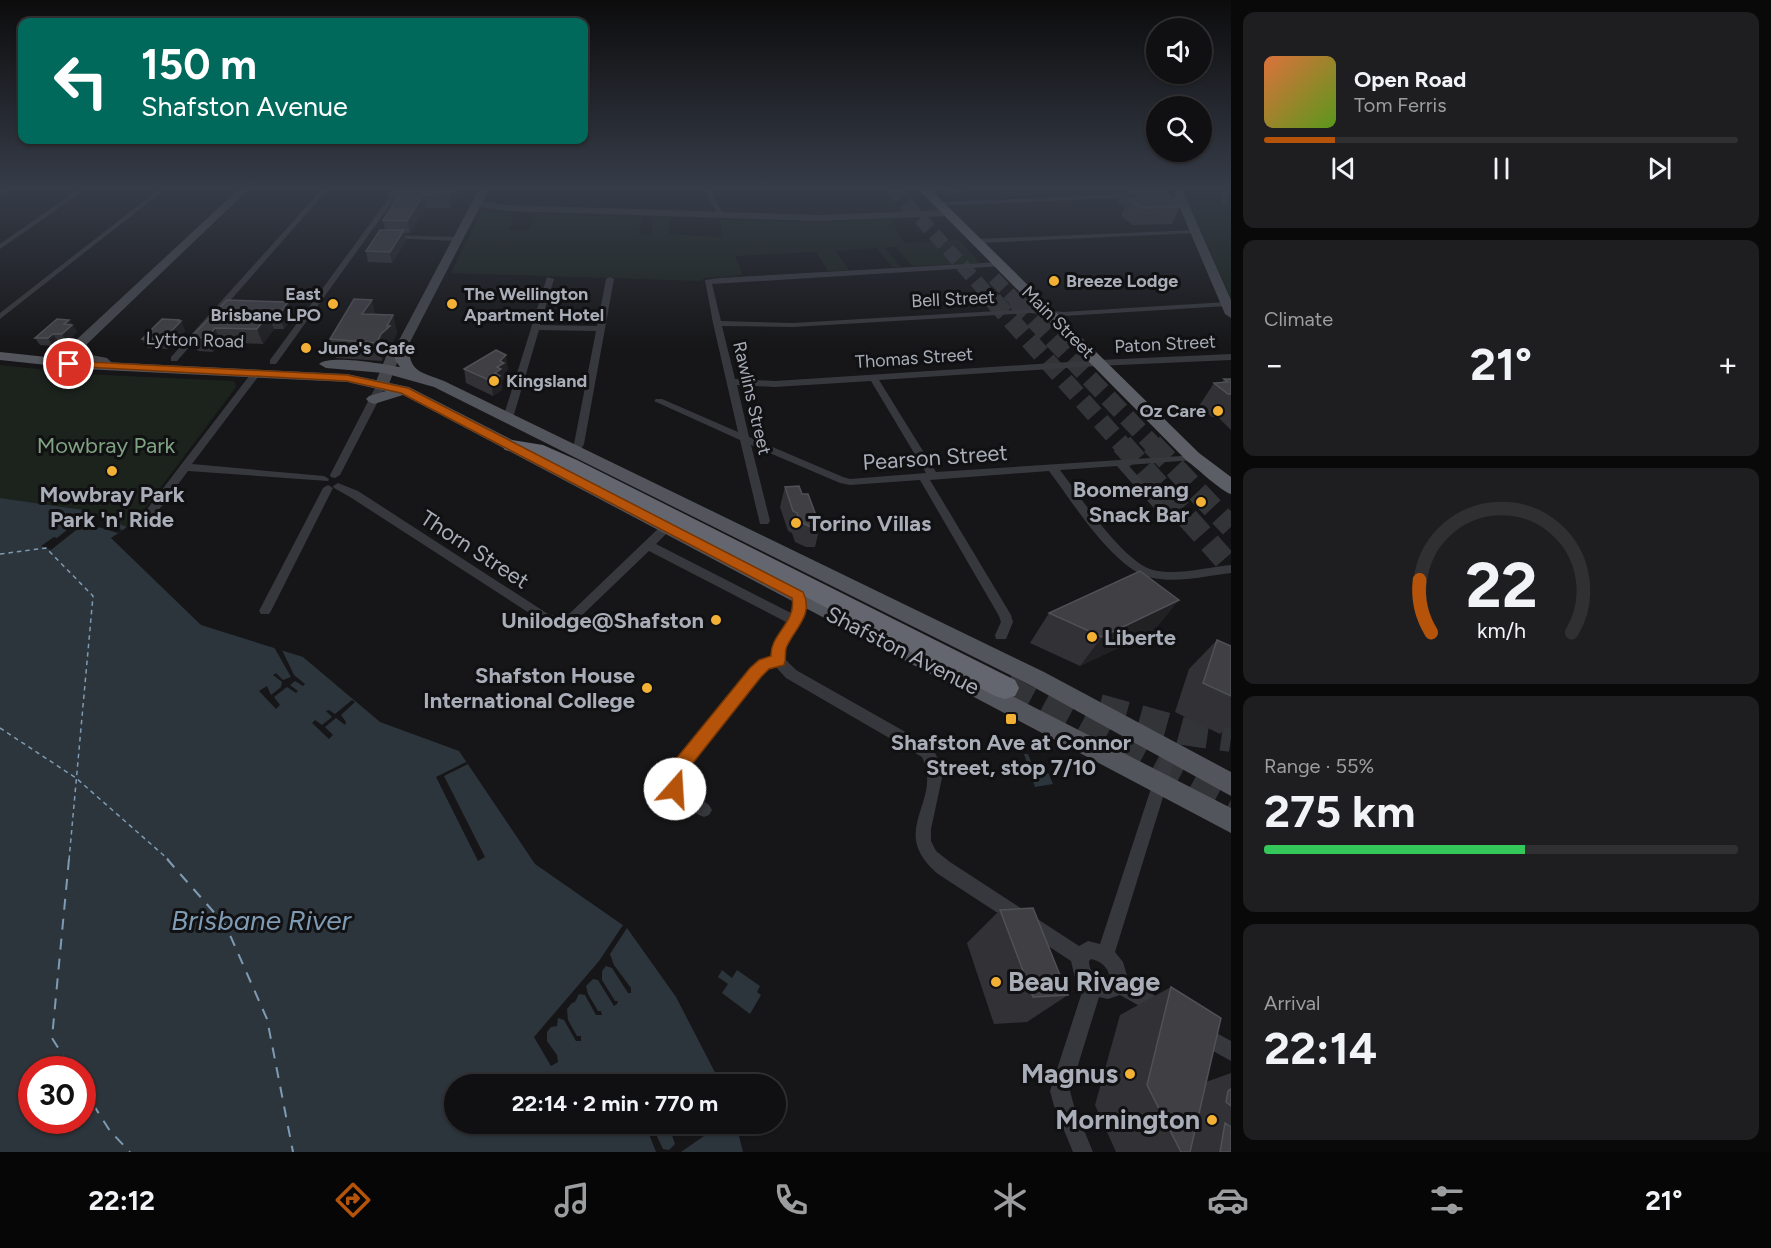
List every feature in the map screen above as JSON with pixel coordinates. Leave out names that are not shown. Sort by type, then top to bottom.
[{"type":"highway","name":"Main Street","points":[[977,241],[1193,457],[1215,472],[1231,488]]},
{"type":"highway","points":[[512,446],[536,449],[570,465],[1005,680],[944,645],[711,527],[680,504]]},
{"type":"highway","name":"Main Street","points":[[1193,457],[1200,473],[1231,504]]},
{"type":"main road","points":[[108,366],[102,361],[87,360],[79,355],[79,348],[83,340],[189,241]]},
{"type":"main road","points":[[382,384],[394,354],[402,346],[456,241]]},
{"type":"main road","points":[[1200,241],[1229,309]]},
{"type":"main road","points":[[402,346],[402,362],[411,373]]},
{"type":"main road","name":"Lytton Road","points":[[0,351],[388,368]]},
{"type":"main road","name":"Lytton Road","points":[[0,356],[108,366],[347,378],[382,384]]},
{"type":"main road","name":"Shafston Avenue","points":[[388,368],[411,373],[439,384],[680,504],[775,548],[1036,678],[1231,785]]},
{"type":"main road","name":"Shafston Avenue","points":[[382,384],[404,390],[1231,821]]},
{"type":"main road","points":[[374,399],[404,390]]},
{"type":"street","points":[[0,317],[97,241]]},
{"type":"street","points":[[174,359],[279,241]]},
{"type":"street","points":[[273,362],[369,241]]},
{"type":"street","points":[[977,241],[982,241]]},
{"type":"street","name":"Rawlins Street","points":[[765,521],[708,282],[1000,264]]},
{"type":"street","points":[[508,418],[550,279]]},
{"type":"street","points":[[575,452],[579,444],[610,279]]},
{"type":"street","name":"Bell Street","points":[[717,322],[793,325],[1030,311],[1063,314],[1229,309]]},
{"type":"street","points":[[536,327],[602,329]]},
{"type":"street","name":"Paton Street","points":[[1099,364],[1231,357]]},
{"type":"street","name":"Thomas Street","points":[[731,382],[775,384],[1099,364]]},
{"type":"street","points":[[145,520],[256,373]]},
{"type":"street","points":[[873,378],[1005,615],[1007,622],[1001,635]]},
{"type":"street","points":[[265,611],[382,384]]},
{"type":"street","name":"Pearson Street","points":[[659,401],[845,482],[1193,457]]},
{"type":"street","points":[[1119,462],[1164,512]]},
{"type":"street","name":"Thorn Street","points":[[185,467],[331,482],[354,494],[544,617],[560,623],[573,617],[668,528]]},
{"type":"street","points":[[1052,467],[1124,558],[1140,571],[1161,575],[1231,569]]},
{"type":"street","name":"Shafston Avenue","points":[[649,546],[795,621]]},
{"type":"street","points":[[798,596],[801,607],[778,647],[778,660],[792,674],[927,753],[937,775],[924,827],[924,843],[927,851],[944,868],[1080,957]]},
{"type":"street","points":[[704,810],[675,789],[677,771],[756,672],[764,664],[778,660]]},
{"type":"street","points":[[1105,955],[1170,752]]},
{"type":"street","points":[[1080,957],[1088,950],[1105,955],[1117,968],[1119,984]]},
{"type":"street","points":[[1080,957],[1081,971],[1093,986],[1108,990],[1119,984]]},
{"type":"street","points":[[1119,984],[1231,1052]]},
{"type":"street","points":[[1083,1152],[1060,1091],[1093,986]]},
{"type":"green space","points":[[467,241],[903,241],[904,243],[960,241],[980,263],[912,266],[895,247],[885,248],[901,267],[892,267],[877,248],[836,251],[849,270],[828,271],[816,252],[735,256],[743,275],[705,278],[700,281],[451,273]]},
{"type":"green space","points":[[1206,241],[1231,241],[1231,299]]},
{"type":"green space","name":"Mowbray Park","points":[[0,365],[84,374],[232,381],[235,382],[236,387],[137,519],[127,527],[84,510],[0,498]]},
{"type":"water","name":"Brisbane River","points":[[0,498],[84,510],[127,527],[111,538],[201,625],[303,657],[380,722],[459,751],[535,864],[627,928],[676,997],[716,1074],[444,1074],[444,1134],[738,1134],[743,1152],[0,1152]]},
{"type":"water","points":[[1024,754],[1028,754],[1036,774],[1039,774],[1041,770],[1049,774],[1053,784],[1035,787]]},
{"type":"water","points":[[722,970],[732,978],[737,970],[760,986],[757,992],[761,995],[750,1014],[722,993],[728,984],[718,977]]},
{"type":"pier","points":[[89,512],[112,522],[109,525],[122,530],[118,533],[85,523],[51,550],[41,546],[54,537],[57,538]]},
{"type":"pier","points":[[274,647],[282,650],[294,675],[305,684],[303,686],[295,681],[290,685],[298,691],[296,693],[287,687],[274,697],[280,705],[276,709],[259,691],[267,686],[271,695],[281,687],[282,682],[273,675],[276,673],[283,680],[291,677]]},
{"type":"pier","points":[[352,700],[355,702],[341,715],[346,722],[345,725],[336,718],[325,727],[333,735],[329,739],[312,723],[315,720],[322,725],[332,717],[326,711],[329,710],[335,714]]},
{"type":"pier","points":[[466,762],[468,764],[444,776],[485,857],[478,861],[436,777]]},
{"type":"pier","points":[[623,925],[627,928],[610,954],[614,965],[631,988],[631,993],[628,993],[612,968],[606,966],[602,971],[602,980],[615,1001],[618,1001],[617,1004],[614,1006],[598,980],[593,979],[586,986],[588,994],[602,1015],[596,1015],[585,995],[579,994],[575,1002],[567,1009],[568,1020],[577,1036],[581,1036],[581,1041],[576,1041],[564,1020],[558,1018],[557,1026],[551,1027],[547,1032],[547,1041],[557,1055],[558,1062],[551,1066],[534,1037],[599,961]]},
{"type":"pier","points":[[649,1134],[656,1134],[663,1149],[669,1150],[675,1144],[672,1134],[703,1134],[704,1136],[681,1152],[656,1152]]},
{"type":"building","points":[[373,241],[397,241],[390,252],[366,251]]},
{"type":"building","points":[[354,299],[372,300],[362,314],[393,315],[387,326],[390,326],[381,334],[377,343],[330,339]]},
{"type":"building","points":[[227,300],[288,302],[279,315],[268,315],[257,329],[215,328],[207,338],[191,337]]},
{"type":"building","points":[[57,319],[69,320],[64,324],[72,325],[62,334],[53,334],[48,338],[35,338]]},
{"type":"building","points":[[162,319],[181,321],[163,340],[142,339]]},
{"type":"building","points":[[496,350],[506,355],[500,361],[504,363],[497,367],[501,369],[495,373],[500,376],[491,381],[464,369]]},
{"type":"building","points":[[1224,379],[1231,379],[1231,394],[1214,383],[1228,382]]},
{"type":"building","points":[[799,486],[802,494],[808,494],[820,526],[811,527],[800,522],[797,513],[793,511],[785,487]]},
{"type":"building","points":[[1140,571],[1179,600],[1102,637],[1049,613]]},
{"type":"building","points":[[1217,640],[1231,646],[1231,696],[1203,683]]},
{"type":"building","points":[[1033,908],[1068,995],[1033,997],[1000,910]]},
{"type":"building","points":[[1171,987],[1221,1018],[1190,1152],[1181,1152],[1147,1085]]},
{"type":"building","points":[[1231,1089],[1231,1106],[1226,1102],[1228,1091]]},
{"type":"building","points":[[1225,1123],[1231,1127],[1231,1152],[1220,1152]]},
{"type":"ferry route","points":[[0,554],[46,548],[93,596],[76,778]]},
{"type":"ferry route","points":[[0,728],[76,778]]},
{"type":"ferry route","points":[[69,860],[76,778]]},
{"type":"ferry route","points":[[76,778],[169,860]]},
{"type":"ferry route","points":[[63,1056],[52,1038],[69,859]]},
{"type":"ferry route","points":[[167,859],[226,926],[267,1019],[293,1152]]},
{"type":"ferry route","points":[[96,1109],[110,1131],[130,1152]]},
{"type":"tunnel","points":[[940,241],[994,301]]},
{"type":"tunnel","points":[[994,278],[1016,301]]},
{"type":"tunnel","points":[[993,300],[1123,446]]},
{"type":"tunnel","points":[[1015,300],[1154,446]]},
{"type":"tunnel","points":[[1122,444],[1231,567]]},
{"type":"tunnel","points":[[1152,444],[1231,527]]},
{"type":"tunnel","points":[[1005,688],[1231,808]]},
{"type":"tunnel","points":[[1099,708],[1183,731],[1231,738]]},
{"type":"place","name":"Breeze Lodge","points":[[1054,281]]},
{"type":"place","name":"East Brisbane LPO","points":[[333,304]]},
{"type":"place","name":"The Wellington Apartment Hotel","points":[[452,304]]},
{"type":"place","name":"June's Cafe","points":[[306,348]]},
{"type":"place","name":"Kingsland","points":[[494,381]]},
{"type":"place","name":"Oz Care","points":[[1218,411]]},
{"type":"place","name":"Mowbray Park Park 'n' Ride","points":[[112,471]]},
{"type":"place","name":"Boomerang Snack Bar","points":[[1201,502]]},
{"type":"place","name":"Torino Villas","points":[[796,523]]},
{"type":"place","name":"Unilodge@Shafston","points":[[716,620]]},
{"type":"place","name":"Liberte","points":[[1092,637]]},
{"type":"place","name":"Shafston House International College","points":[[647,688]]},
{"type":"place","name":"Shafston Ave at Connor Street, stop 7/10","points":[[1011,719]]},
{"type":"place","name":"Beau Rivage","points":[[996,982]]},
{"type":"place","name":"Magnus","points":[[1130,1074]]},
{"type":"place","name":"Mornington","points":[[1212,1120]]},
{"type":"route","points":[[69,364],[347,378],[404,390],[798,596],[801,607],[778,647],[778,660],[764,664],[756,672],[677,771],[675,789]]}]
